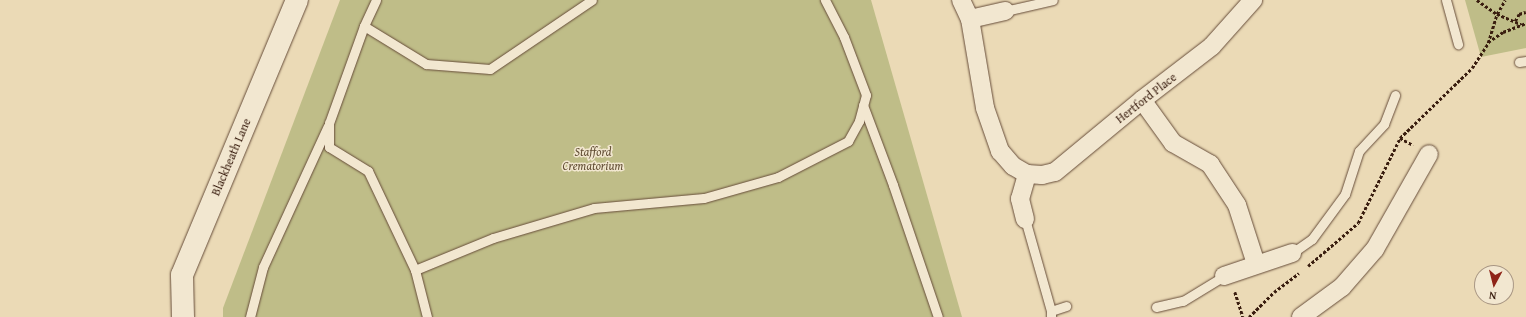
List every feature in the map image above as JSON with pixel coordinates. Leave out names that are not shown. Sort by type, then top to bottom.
[{"type":"street","name":"Blackheath Lane","points":[[183,317],[182,275],[297,0]]},
{"type":"street","points":[[961,0],[970,20],[985,108],[1000,151],[1013,166],[1027,174],[1020,199],[1025,219]]},
{"type":"street","name":"Hertford Place","points":[[1027,174],[1042,175],[1055,172],[1142,100],[1212,46],[1253,0]]},
{"type":"street","points":[[970,20],[1005,11]]},
{"type":"street","points":[[1142,100],[1173,143],[1210,164],[1237,205],[1256,264]]},
{"type":"street","points":[[1302,317],[1342,287],[1375,249],[1429,154]]},
{"type":"street","points":[[1226,275],[1292,253]]},
{"type":"lane","points":[[250,317],[263,267],[329,123],[364,26],[376,0]]},
{"type":"lane","points":[[364,26],[426,64],[490,69],[592,0]]},
{"type":"lane","points":[[414,270],[493,238],[594,208],[704,198],[778,177],[848,141],[859,121],[866,95],[844,37],[825,0]]},
{"type":"lane","points":[[1005,11],[1053,0]]},
{"type":"lane","points":[[1446,0],[1458,44]]},
{"type":"lane","points":[[1292,253],[1312,239],[1345,194],[1359,151],[1384,124],[1395,95]]},
{"type":"lane","points":[[863,106],[893,185],[938,317]]},
{"type":"lane","points":[[329,123],[329,147],[368,171],[414,270],[428,317]]},
{"type":"lane","points":[[1025,219],[1051,314],[1066,306]]},
{"type":"lane","points":[[1156,307],[1183,301],[1226,275]]},
{"type":"path","points":[[1477,0],[1497,14],[1521,24]]},
{"type":"path","points":[[1307,268],[1358,222],[1400,138],[1472,68],[1488,43],[1497,14],[1505,0]]},
{"type":"path","points":[[1514,21],[1519,14],[1526,12]]},
{"type":"path","points":[[1488,43],[1521,24],[1526,23]]},
{"type":"path","points":[[1248,317],[1274,292],[1301,272]]},
{"type":"path","points":[[1226,275],[1244,317]]},
{"type":"green space","name":"Stafford Crematorium","points":[[340,0],[871,0],[962,317],[223,317],[223,308]]},
{"type":"green space","points":[[1465,0],[1526,0],[1526,48],[1481,57]]}]
